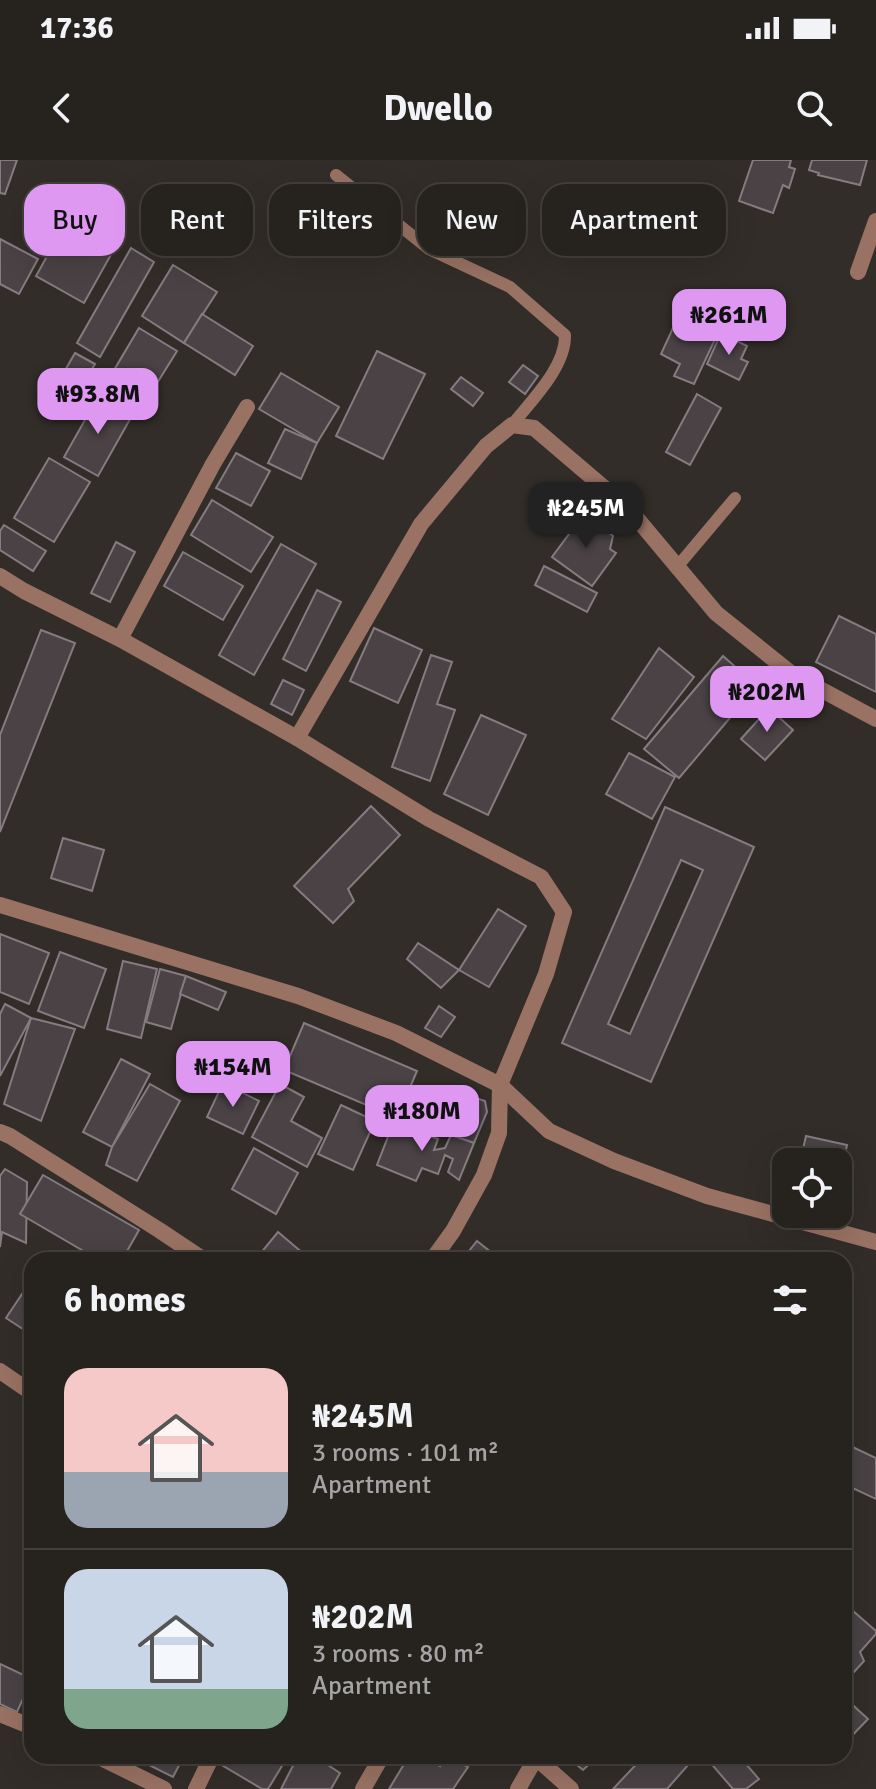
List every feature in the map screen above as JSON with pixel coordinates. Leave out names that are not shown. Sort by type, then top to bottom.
[{"type":"street","points":[[858,272],[876,221]]},
{"type":"street","points":[[120,639],[213,464],[247,407]]},
{"type":"street","points":[[297,738],[421,524],[486,446],[512,425],[534,428],[629,509],[716,613],[792,674],[876,719]]},
{"type":"street","points":[[0,576],[297,738],[429,819],[541,877],[564,912],[546,974],[500,1085],[499,1133],[484,1175],[438,1252]]},
{"type":"street","points":[[0,905],[298,996],[396,1033],[500,1085],[549,1131],[614,1161],[707,1196],[876,1242]]},
{"type":"street","points":[[0,1132],[192,1252]]},
{"type":"street","points":[[0,1371],[24,1388]]},
{"type":"street","points":[[0,1714],[24,1724]]},
{"type":"street","points":[[113,1764],[164,1789]]},
{"type":"street","points":[[196,1789],[208,1764]]},
{"type":"street","points":[[363,1789],[377,1764]]},
{"type":"street","points":[[518,1789],[532,1764]]},
{"type":"street","points":[[544,1764],[571,1789]]},
{"type":"lane","points":[[336,175],[429,249],[510,287],[565,335],[565,347],[556,368],[512,425]]},
{"type":"lane","points":[[677,567],[735,498]]},
{"type":"building","points":[[0,160],[17,160],[5,194],[0,193]]},
{"type":"building","points":[[753,160],[791,160],[789,167],[795,169],[789,188],[783,185],[773,213],[739,201]]},
{"type":"building","points":[[812,160],[867,160],[860,185],[818,175],[809,170]]},
{"type":"building","points":[[0,239],[24,252],[24,256],[38,259],[19,294],[0,284]]},
{"type":"building","points":[[131,248],[154,262],[100,357],[77,343]]},
{"type":"building","points":[[47,256],[110,256],[84,303],[36,276]]},
{"type":"building","points":[[173,265],[217,292],[184,343],[142,316]]},
{"type":"building","points":[[202,314],[253,346],[235,375],[184,343]]},
{"type":"building","points":[[679,315],[718,333],[694,384],[674,376],[680,364],[661,354]]},
{"type":"building","points":[[139,328],[177,351],[141,409],[104,387]]},
{"type":"building","points":[[721,333],[747,346],[741,359],[748,362],[739,380],[707,364]]},
{"type":"building","points":[[377,351],[425,374],[383,459],[336,436]]},
{"type":"building","points":[[75,353],[95,364],[70,407],[50,396]]},
{"type":"building","points":[[523,365],[538,376],[525,394],[509,382]]},
{"type":"building","points":[[281,373],[339,407],[317,443],[259,409]]},
{"type":"building","points":[[461,377],[483,393],[473,406],[451,389]]},
{"type":"building","points":[[697,394],[721,408],[690,465],[666,452]]},
{"type":"building","points":[[99,395],[133,414],[98,476],[64,457]]},
{"type":"building","points":[[285,429],[317,443],[301,479],[268,463]]},
{"type":"building","points":[[236,453],[270,471],[251,506],[216,488]]},
{"type":"building","points":[[49,458],[90,482],[54,542],[14,518]]},
{"type":"building","points":[[212,500],[273,537],[251,572],[191,535]]},
{"type":"building","points":[[584,514],[613,536],[610,549],[616,553],[592,586],[552,557]]},
{"type":"building","points":[[4,525],[46,551],[33,571],[0,550],[0,531]]},
{"type":"building","points":[[116,542],[135,552],[110,602],[91,593]]},
{"type":"building","points":[[281,544],[316,564],[254,675],[219,655]]},
{"type":"building","points":[[183,552],[243,586],[223,620],[164,586]]},
{"type":"building","points":[[544,566],[597,593],[587,612],[535,585]]},
{"type":"building","points":[[317,590],[341,602],[306,671],[283,659]]},
{"type":"building","points":[[839,616],[876,634],[876,692],[816,662]]},
{"type":"building","points":[[374,628],[422,650],[398,703],[350,681]]},
{"type":"building","points":[[41,630],[75,643],[0,832],[0,735]]},
{"type":"building","points":[[659,648],[694,677],[646,739],[612,719]]},
{"type":"building","points":[[431,655],[452,662],[437,704],[455,710],[430,781],[392,767]]},
{"type":"building","points":[[723,656],[757,686],[679,778],[644,749]]},
{"type":"building","points":[[283,680],[304,690],[292,715],[271,704]]},
{"type":"building","points":[[769,708],[793,730],[765,760],[741,739]]},
{"type":"building","points":[[481,715],[526,735],[488,815],[444,794]]},
{"type":"building","points":[[629,753],[675,777],[652,819],[606,794]]},
{"type":"building","points":[[371,806],[400,835],[348,889],[354,901],[333,923],[294,886]]},
{"type":"building","points":[[665,807],[754,847],[651,1082],[562,1043]],"holes":[[[681,860],[703,870],[630,1034],[608,1024]]]},
{"type":"building","points":[[63,838],[104,850],[92,891],[51,878]]},
{"type":"building","points":[[498,909],[526,926],[489,987],[459,970]]},
{"type":"building","points":[[0,934],[49,953],[29,1004],[0,992]]},
{"type":"building","points":[[418,943],[459,970],[441,988],[407,959]]},
{"type":"building","points":[[60,952],[106,969],[84,1028],[38,1011]]},
{"type":"building","points":[[123,961],[157,969],[141,1038],[107,1029]]},
{"type":"building","points":[[160,969],[186,976],[171,1029],[146,1022]]},
{"type":"building","points":[[186,976],[226,992],[218,1010],[180,994]]},
{"type":"building","points":[[5,1004],[31,1018],[0,1076],[0,1014]]},
{"type":"building","points":[[439,1006],[455,1017],[441,1037],[425,1028]]},
{"type":"building","points":[[31,1018],[75,1029],[41,1121],[4,1104]]},
{"type":"building","points":[[304,1023],[417,1071],[397,1118],[284,1070]]},
{"type":"building","points":[[121,1059],[150,1074],[112,1147],[83,1132]]},
{"type":"building","points":[[223,1083],[259,1101],[243,1134],[207,1117]]},
{"type":"building","points":[[150,1084],[180,1101],[137,1181],[106,1165],[112,1147]]},
{"type":"building","points":[[280,1084],[304,1097],[291,1121],[322,1138],[307,1167],[252,1137]]},
{"type":"building","points":[[449,1089],[485,1101],[487,1112],[474,1143],[427,1126],[434,1107],[441,1110]]},
{"type":"building","points":[[341,1105],[375,1121],[353,1170],[318,1154]]},
{"type":"building","points":[[401,1125],[438,1139],[434,1150],[445,1148],[451,1135],[474,1143],[459,1180],[448,1172],[453,1159],[445,1155],[438,1174],[422,1168],[416,1181],[377,1165],[391,1129]]},
{"type":"building","points":[[806,1136],[847,1145],[846,1148],[803,1148]]},
{"type":"building","points":[[254,1148],[298,1173],[276,1214],[232,1189]]},
{"type":"building","points":[[5,1169],[27,1182],[26,1243],[2,1232],[0,1247],[0,1176]]},
{"type":"building","points":[[43,1175],[139,1230],[127,1252],[85,1252],[20,1214]]},
{"type":"building","points":[[278,1232],[302,1252],[262,1252]]},
{"type":"building","points":[[477,1241],[491,1252],[468,1252]]},
{"type":"building","points":[[24,1291],[24,1330],[6,1318]]},
{"type":"building","points":[[852,1447],[876,1458],[876,1499],[852,1488]]},
{"type":"building","points":[[852,1610],[876,1631],[860,1652],[864,1661],[852,1674]]},
{"type":"building","points":[[0,1664],[24,1675],[24,1697],[17,1712],[0,1704]]},
{"type":"building","points":[[852,1704],[868,1719],[852,1736]]},
{"type":"building","points":[[147,1764],[180,1764],[173,1777]]},
{"type":"building","points":[[220,1764],[283,1764],[268,1789],[262,1789]]},
{"type":"building","points":[[294,1764],[326,1764],[340,1773],[331,1789],[281,1789]]},
{"type":"building","points":[[404,1764],[462,1764],[468,1767],[453,1789],[389,1789]]},
{"type":"building","points":[[576,1764],[589,1764],[583,1770]]},
{"type":"building","points":[[636,1764],[689,1764],[667,1789],[613,1789]]},
{"type":"building","points":[[711,1764],[746,1764],[759,1779],[746,1789],[733,1789]]}]
